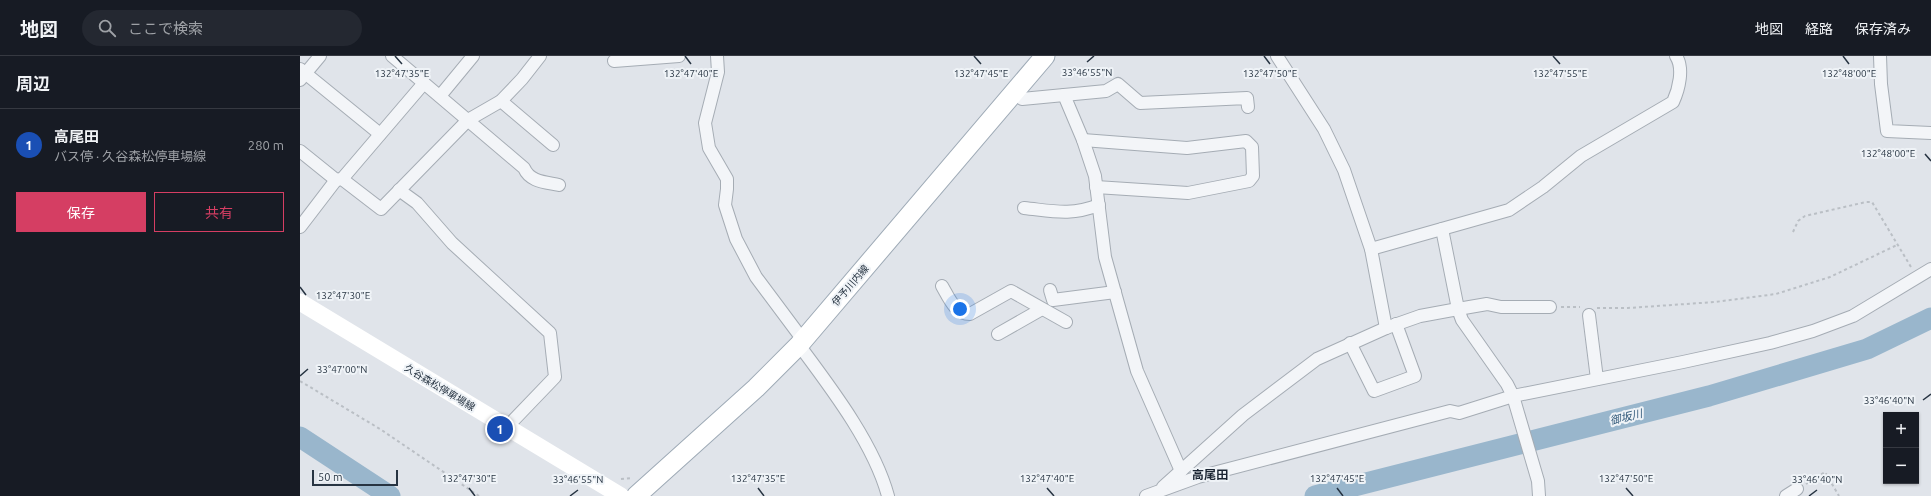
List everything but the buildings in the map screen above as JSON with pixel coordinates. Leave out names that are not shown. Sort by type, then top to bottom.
[{"type":"main road","name":"伊予川内線","points":[[636,496],[756,388],[800,342],[1014,92],[1042,57]]},
{"type":"main road","name":"久谷森松停車場線","points":[[300,302],[621,496]]},
{"type":"street","points":[[320,56],[302,74],[380,134]]},
{"type":"street","points":[[440,96],[473,56]]},
{"type":"street","points":[[300,151],[380,209],[468,120],[501,101],[522,79],[540,56]]},
{"type":"street","points":[[614,61],[679,56]]},
{"type":"street","points":[[717,56],[718,72],[705,123],[709,148],[727,179],[725,205],[736,239],[756,277],[834,393],[865,444],[884,481],[888,496]]},
{"type":"street","points":[[1277,56],[1324,129],[1344,170],[1371,249],[1391,326],[1415,376],[1374,391],[1350,343]]},
{"type":"street","points":[[1371,249],[1509,210],[1543,186],[1581,156],[1673,102],[1676,95],[1681,68],[1676,56]]},
{"type":"street","points":[[1880,56],[1881,84],[1887,131],[1931,133]]},
{"type":"street","points":[[399,58],[424,82],[524,168],[527,174],[536,181],[559,185]]},
{"type":"street","points":[[300,227],[339,179],[424,82]]},
{"type":"street","points":[[1014,92],[1022,98],[1064,95],[1106,91],[1118,84],[1140,103],[1247,98],[1248,107]]},
{"type":"street","points":[[1064,95],[1083,140],[1095,176],[1105,257],[1137,371],[1181,471]]},
{"type":"street","points":[[501,101],[553,145]]},
{"type":"street","points":[[1083,140],[1187,148],[1246,141],[1252,147],[1253,176],[1249,180],[1188,193],[1096,187]]},
{"type":"street","points":[[400,190],[417,203],[452,243],[550,334],[555,377],[506,427]]},
{"type":"street","points":[[1024,208],[1065,212],[1082,211],[1099,205]]},
{"type":"street","points":[[1442,229],[1458,309],[1462,320],[1507,384],[1514,399],[1538,480],[1539,496]]},
{"type":"street","points":[[1146,496],[1198,477],[1450,411],[1459,413],[1596,380],[1770,343],[1813,331],[1853,316],[1931,269]]},
{"type":"street","points":[[942,286],[958,311],[963,314],[970,314],[1011,291],[1066,322]]},
{"type":"street","points":[[998,334],[1045,311],[1052,295],[1115,292]]},
{"type":"street","points":[[1159,491],[1221,434],[1288,380],[1317,359],[1350,343],[1391,326],[1431,313],[1487,304],[1501,307],[1550,307]]},
{"type":"street","points":[[1589,310],[1596,380]]},
{"type":"street","points":[[1786,496],[1797,490]]},
{"type":"path","points":[[1793,232],[1798,221],[1805,216],[1866,202],[1872,202],[1918,277]]},
{"type":"path","points":[[1550,307],[1589,310],[1636,308],[1776,294],[1830,277],[1897,245]]},
{"type":"path","points":[[300,381],[380,429],[479,496]]},
{"type":"path","points":[[1797,490],[1825,472],[1839,496]]},
{"type":"waterway","name":"御坂川","points":[[1315,496],[1709,396],[1867,349],[1931,318]]},
{"type":"waterway","points":[[300,437],[390,496]]},
{"type":"place","name":"高尾田","points":[[500,429]]},
{"type":"district","name":"高尾田","points":[[1210,475]]}]
